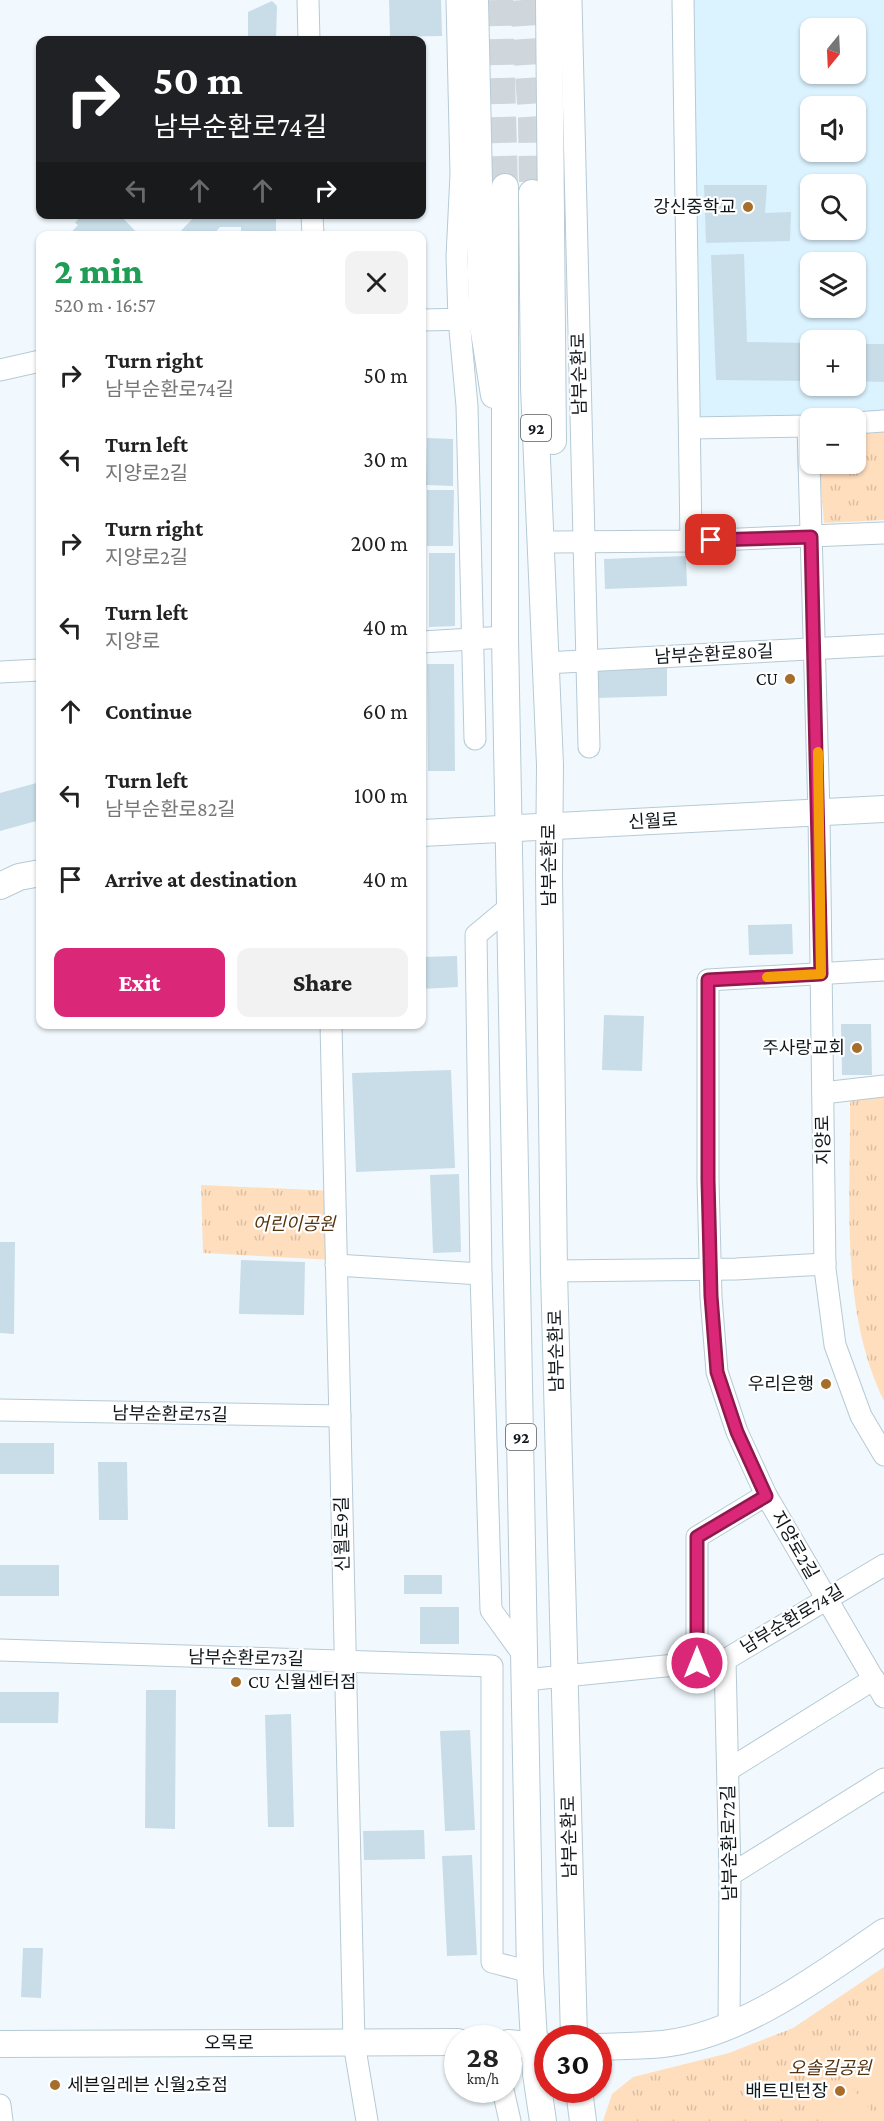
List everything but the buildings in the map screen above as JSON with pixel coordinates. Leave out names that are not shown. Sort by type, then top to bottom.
[{"type":"main road","name":"남부순환로","points":[[475,0],[470,175],[470,319],[506,474]]},
{"type":"main road","name":"남부순환로","points":[[545,663],[554,542],[553,200],[549,0]]},
{"type":"main road","name":"남부순환로","points":[[504,187],[505,637],[512,905],[530,1972],[538,2025]]},
{"type":"main road","name":"남부순환로","points":[[553,200],[534,387],[550,765],[554,1271],[574,2025]]},
{"type":"main road","name":"신월로","points":[[426,833],[884,809]]},
{"type":"main road","points":[[0,886],[19,877],[36,874]]},
{"type":"main road","points":[[612,2046],[665,2044],[729,2026],[805,1987],[884,1932]]},
{"type":"main road","name":"오목로","points":[[0,2044],[444,2042]]},
{"type":"main road","name":"남부순환로","points":[[540,2103],[543,2121]]},
{"type":"main road","points":[[581,2103],[583,2121]]},
{"type":"street","points":[[308,0],[309,36]]},
{"type":"street","name":"남부순환로","points":[[457,0],[470,175]]},
{"type":"street","name":"남부순환로","points":[[572,0],[553,200],[583,542],[589,747]]},
{"type":"street","points":[[683,0],[691,541]]},
{"type":"street","points":[[426,320],[470,319]]},
{"type":"street","name":"남부순환로","points":[[470,319],[467,406],[475,739]]},
{"type":"street","points":[[0,370],[36,362]]},
{"type":"street","points":[[866,422],[884,421]]},
{"type":"street","points":[[691,429],[800,426]]},
{"type":"street","name":"지양로","points":[[810,474],[819,813],[825,1264],[835,1345],[861,1416],[884,1455]]},
{"type":"street","points":[[554,542],[691,541],[884,532]]},
{"type":"street","points":[[426,642],[505,637]]},
{"type":"street","name":"남부순환로80길","points":[[545,663],[884,645]]},
{"type":"street","points":[[0,672],[36,670]]},
{"type":"street","name":"남부순환로","points":[[512,905],[476,935],[481,1274],[491,1610],[525,1668]]},
{"type":"street","points":[[821,974],[884,970]]},
{"type":"street","name":"지양로2길","points":[[728,1770],[879,1688],[766,1496],[737,1432],[717,1372],[710,1268],[708,980],[821,974]]},
{"type":"street","name":"신월로9길","points":[[331,1029],[354,2043],[367,2121]]},
{"type":"street","points":[[823,1093],[884,1086]]},
{"type":"street","points":[[554,1271],[825,1264]]},
{"type":"street","points":[[336,1266],[481,1274]]},
{"type":"street","name":"남부순환로75길","points":[[0,1410],[340,1416]]},
{"type":"street","points":[[697,1663],[697,1537],[766,1496]]},
{"type":"street","name":"남부순환로74길","points":[[525,1668],[565,1675],[725,1660],[884,1565]]},
{"type":"street","name":"남부순환로73길","points":[[0,1650],[492,1665],[492,1962],[530,1972]]},
{"type":"street","name":"남부순환로72길","points":[[725,1660],[730,1875],[729,2026]]},
{"type":"street","points":[[730,1875],[884,1779]]},
{"type":"street","points":[[506,2103],[510,2121]]},
{"type":"street","points":[[0,2105],[2,2121]]},
{"type":"shaded area","name":"강신중학교","points":[[683,0],[884,0],[884,421],[866,420],[866,408],[800,408],[800,419],[691,428]]},
{"type":"green space","points":[[884,430],[884,520],[824,523],[820,474],[866,474],[866,431]]},
{"type":"green space","points":[[884,1093],[884,1401],[870,1365],[860,1329],[850,1253],[849,1214],[850,1099]]},
{"type":"green space","name":"어린이공원","points":[[201,1185],[335,1191],[333,1260],[203,1253]]},
{"type":"green space","name":"오솔길공원","points":[[884,1967],[884,2121],[603,2121],[609,2103],[612,2103],[612,2094],[633,2077],[729,2053],[793,2028]]},
{"type":"green space","name":"배트민턴장","points":[[884,2046],[884,2116],[883,2116],[849,2074]]},
{"type":"green space","name":"배트민턴장","points":[[843,2077],[878,2119],[876,2121],[821,2121],[808,2106]]},
{"type":"tunnel","points":[[500,0],[505,187]]},
{"type":"tunnel","points":[[523,0],[531,118],[532,193]]},
{"type":"slow traffic","points":[[767,977],[821,974],[818,752]]},
{"type":"place","name":"강신중학교","points":[[748,207]]},
{"type":"place","name":"CU","points":[[790,679]]},
{"type":"place","name":"주사랑교회","points":[[857,1048]]},
{"type":"place","name":"우리은행","points":[[826,1384]]},
{"type":"place","name":"CU 신월센터점","points":[[236,1682]]},
{"type":"place","name":"세븐일레븐 신월2호점","points":[[55,2085]]},
{"type":"place","name":"배트민턴장","points":[[840,2091]]},
{"type":"route","points":[[697,1663],[697,1537],[766,1496],[737,1432],[717,1372],[711,1296],[708,1180],[708,980],[821,974],[811,537],[711,540]]}]
